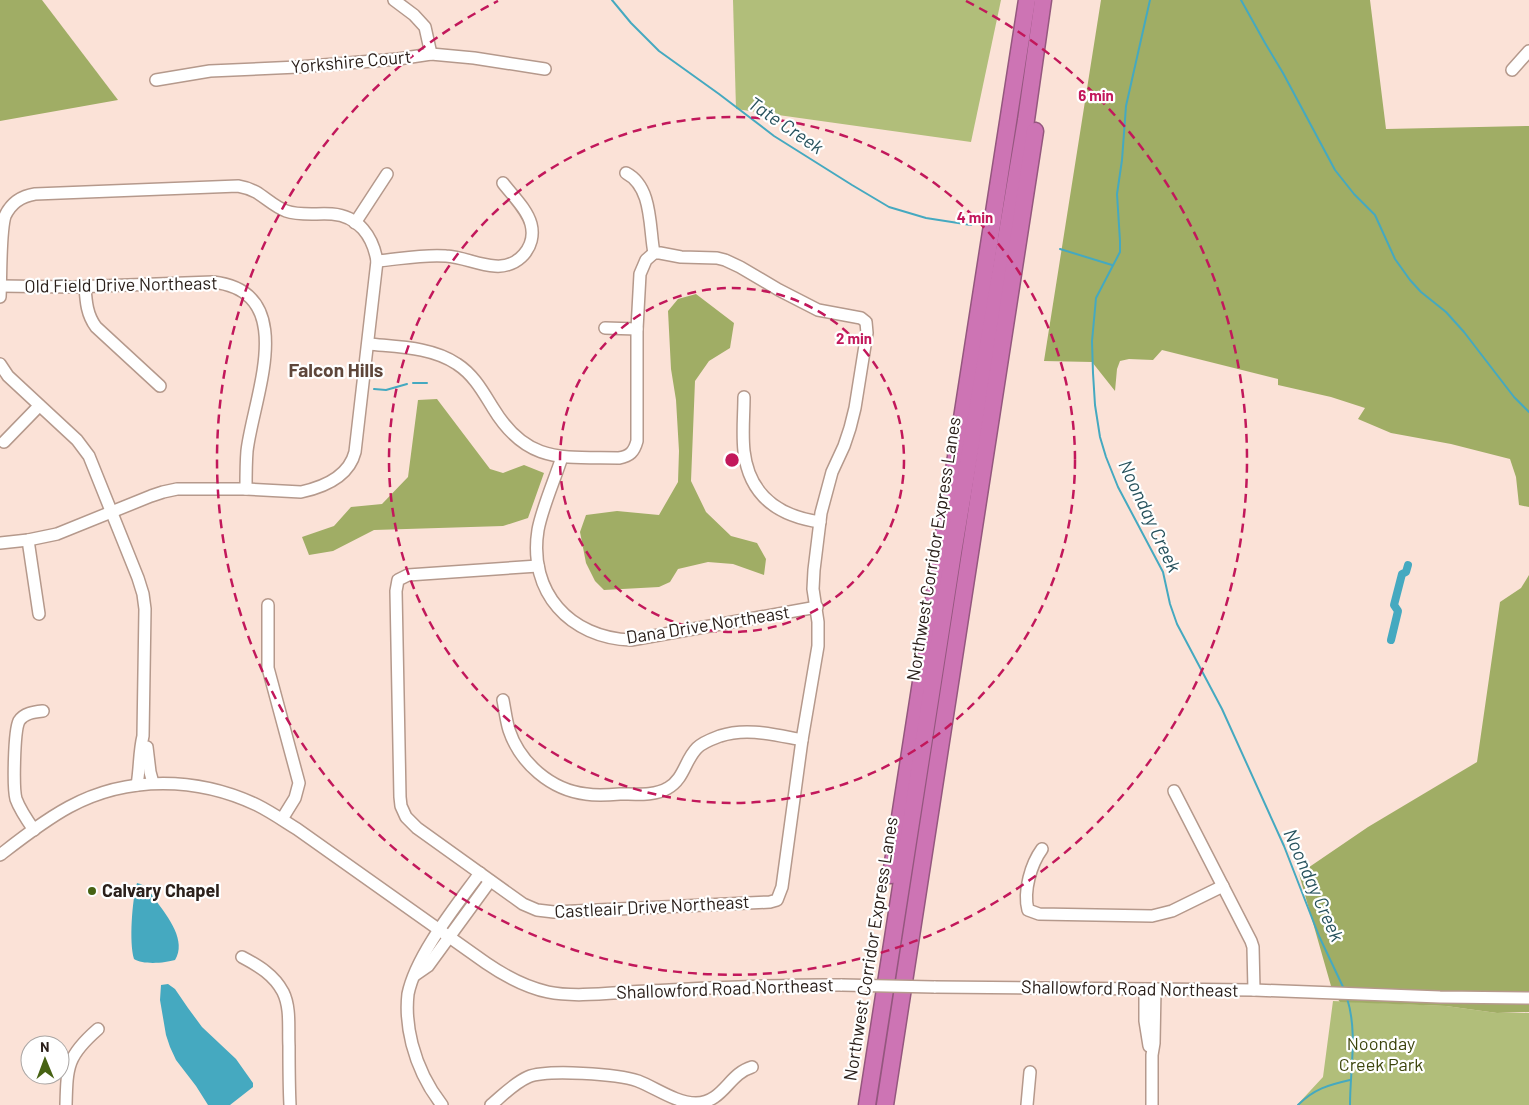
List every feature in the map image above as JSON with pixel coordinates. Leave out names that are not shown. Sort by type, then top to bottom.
[{"type":"highway","points":[[856,1105],[917,700],[1027,0]]},
{"type":"highway","name":"Northwest Corridor Express Lanes","points":[[867,1105],[950,572],[1026,120],[1043,0]]},
{"type":"highway","points":[[885,1105],[1054,0]]},
{"type":"highway","points":[[875,1105],[899,955],[938,760]]},
{"type":"street","points":[[394,0],[426,27],[431,54]]},
{"type":"street","points":[[1512,70],[1529,51]]},
{"type":"street","name":"Yorkshire Court","points":[[156,80],[210,72],[298,67],[431,54],[474,58],[545,69]]},
{"type":"street","points":[[369,344],[422,350],[457,364],[478,384],[502,422],[520,441],[541,452],[562,457],[635,457],[637,441],[637,329],[641,269],[646,260],[654,254],[648,208],[643,190],[632,176],[626,173]]},
{"type":"street","points":[[355,223],[387,174]]},
{"type":"street","points":[[377,261],[446,256],[496,267],[513,264],[524,256],[529,247],[531,223],[503,183]]},
{"type":"street","points":[[0,297],[3,221],[14,203],[28,195],[238,186],[256,192],[286,211],[339,215],[355,223],[365,230],[371,239],[377,261],[369,344],[355,452],[353,460],[345,471],[327,484],[301,492],[246,489],[177,489],[163,492],[68,531],[46,537],[0,543]]},
{"type":"street","name":"Castleair Drive Northeast","points":[[538,566],[397,577],[401,806],[410,823],[530,908],[544,912],[780,903],[802,740],[818,646],[818,622],[813,589],[820,522],[832,472],[844,446],[855,408],[868,324],[861,318],[818,310],[805,305],[725,260],[718,258],[681,257],[660,253],[654,254]]},
{"type":"street","name":"Old Field Drive Northeast","points":[[0,286],[42,288],[213,282],[231,285],[244,293],[262,315],[266,333],[264,368],[247,450],[246,489]]},
{"type":"street","points":[[86,287],[88,310],[96,328],[160,386]]},
{"type":"street","points":[[605,328],[637,329]]},
{"type":"street","points":[[0,364],[8,376],[38,406],[77,440],[86,452],[138,578],[145,609],[143,736],[137,785]]},
{"type":"street","points":[[744,397],[744,450],[746,464],[755,486],[761,495],[775,506],[798,517],[820,522]]},
{"type":"street","points":[[4,442],[38,406]]},
{"type":"street","name":"Dana Drive Northeast","points":[[562,457],[538,529],[536,546],[538,566],[549,596],[565,615],[581,628],[593,634],[617,640],[631,640],[816,607]]},
{"type":"street","points":[[28,540],[38,614]]},
{"type":"street","points":[[268,605],[268,673],[299,779],[297,792],[282,819]]},
{"type":"street","points":[[503,700],[511,734],[518,750],[526,761],[544,778],[557,786],[569,791],[586,794],[660,792],[669,788],[677,781],[696,749],[711,739],[730,733],[751,732],[802,740]]},
{"type":"street","points":[[34,830],[15,796],[16,734],[19,720],[25,715],[43,711]]},
{"type":"street","points":[[143,736],[146,743],[152,783]]},
{"type":"street","name":"Shallowford Road Northeast","points":[[0,855],[57,814],[86,799],[102,793],[137,785],[152,783],[186,784],[218,791],[250,802],[282,819],[506,976],[534,989],[550,992],[581,994],[789,985],[842,985],[1254,990],[1529,998]]},
{"type":"street","points":[[1174,791],[1251,941],[1253,947],[1254,990]]},
{"type":"street","points":[[1042,849],[1032,865],[1026,912],[1039,914],[1152,916],[1172,911],[1223,886]]},
{"type":"street","points":[[442,1105],[423,1076],[416,1059],[407,1013],[408,995],[415,975],[428,966],[480,873]]},
{"type":"street","points":[[445,933],[490,881]]},
{"type":"street","points":[[242,957],[270,975],[281,989],[286,1000],[290,1105]]},
{"type":"street","points":[[1150,989],[1145,1021],[1152,1055],[1152,1105]]},
{"type":"street","points":[[66,1105],[70,1063],[78,1049],[98,1029]]},
{"type":"street","points":[[532,1064],[534,1075]]},
{"type":"street","points":[[491,1105],[520,1082],[534,1075],[547,1074],[617,1076],[638,1081],[693,1103],[710,1100],[719,1095],[740,1073],[752,1067]]},
{"type":"street","points":[[1027,1105],[1030,1072]]},
{"type":"green space","points":[[0,0],[42,0],[118,100],[0,121]]},
{"type":"green space","points":[[733,0],[1001,0],[971,142],[736,109]]},
{"type":"green space","points":[[1101,0],[1370,0],[1386,129],[1529,126],[1529,507],[1519,505],[1516,477],[1510,459],[1451,444],[1391,433],[1358,419],[1365,408],[1331,397],[1278,385],[1278,379],[1162,350],[1153,360],[1129,359],[1120,361],[1117,369],[1115,391],[1092,362],[1044,361]]},
{"type":"green space","points":[[696,294],[734,323],[730,348],[709,361],[695,381],[691,481],[706,512],[731,536],[757,543],[766,559],[764,575],[733,564],[708,562],[678,569],[670,582],[659,587],[604,590],[595,581],[586,563],[580,532],[586,515],[617,511],[659,515],[678,482],[679,451],[676,400],[671,369],[668,311],[678,299]]},
{"type":"green space","points":[[437,399],[490,469],[503,473],[524,465],[544,473],[528,518],[503,526],[374,530],[333,551],[309,555],[302,537],[334,526],[351,507],[382,504],[408,477],[418,400]]},
{"type":"green space","points":[[1529,575],[1529,1012],[1497,1013],[1446,1006],[1340,1002],[1333,993],[1299,874],[1368,827],[1477,762],[1500,602],[1521,588]]},
{"type":"green space","name":"Noonday Creek Park","points":[[1333,1001],[1446,1006],[1497,1013],[1529,1013],[1529,1105],[1297,1105],[1323,1077]]},
{"type":"water","points":[[137,883],[148,890],[175,929],[179,945],[175,960],[148,963],[134,959],[132,952],[132,921]]},
{"type":"water","points":[[168,984],[175,989],[202,1027],[236,1059],[253,1083],[253,1087],[230,1105],[208,1105],[176,1060],[166,1035],[160,1000],[161,985]]},
{"type":"waterway","name":"Tate Creek","points":[[612,0],[631,23],[659,51],[774,136],[852,185],[889,207],[926,218],[971,225]]},
{"type":"waterway","name":"Noonday Creek","points":[[1150,0],[1126,106],[1122,160],[1117,194],[1120,252],[1096,298],[1092,341],[1095,405],[1100,437],[1118,487],[1163,572],[1170,604],[1177,624],[1222,709],[1284,846],[1319,936],[1344,989]]},
{"type":"waterway","points":[[1241,0],[1335,170],[1354,194],[1375,215],[1395,259],[1421,292],[1446,312],[1464,332],[1514,397],[1529,412]]},
{"type":"waterway","name":"Tate Creek","points":[[1060,249],[1112,265]]},
{"type":"waterway","points":[[413,383],[427,383]]},
{"type":"waterway","points":[[374,389],[386,390],[407,384]]},
{"type":"waterway","points":[[1391,640],[1398,611],[1394,605],[1402,574],[1406,572],[1408,565]]},
{"type":"waterway","name":"Noonday Creek","points":[[1347,998],[1353,1038],[1350,1105]]},
{"type":"waterway","points":[[1298,1105],[1322,1088],[1350,1080]]},
{"type":"place","name":"Calvary Chapel","points":[[92,891]]},
{"type":"district","name":"Falcon Hills","points":[[336,370]]}]
